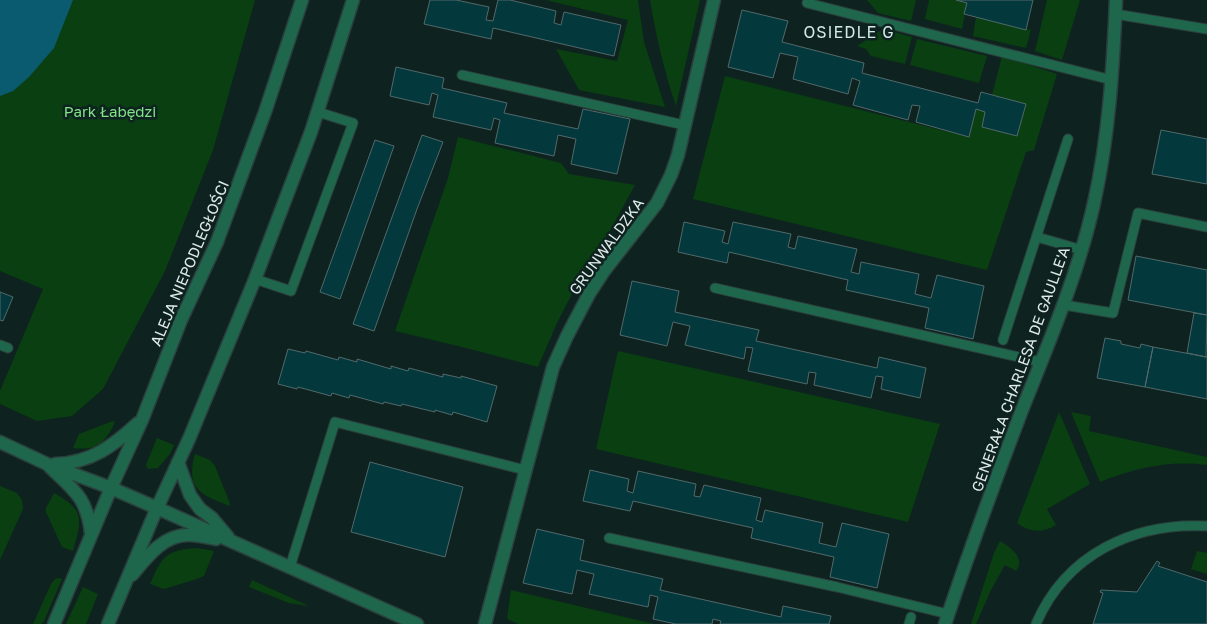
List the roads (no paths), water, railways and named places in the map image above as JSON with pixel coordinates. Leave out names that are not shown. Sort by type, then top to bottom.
[{"type":"street","name":"ALEJA NIEPODLEGŁOŚCI","points":[[54,624],[110,488],[142,420],[181,320],[216,242],[243,174],[302,0]]},
{"type":"street","points":[[108,624],[157,508],[189,439],[255,279],[318,112],[353,0]]},
{"type":"street","name":"GRUNWALDZKA","points":[[485,624],[514,520],[549,378],[567,336],[589,294],[604,271],[643,223],[662,195],[673,170],[714,0]]},
{"type":"street","name":"GENERAŁA CHARLESA DE GAULLE'A","points":[[947,619],[993,484],[1064,305],[1082,250],[1094,202],[1110,107],[1116,0]]},
{"type":"street","points":[[47,464],[72,463],[91,457],[115,443],[142,420]]},
{"type":"street","points":[[0,442],[47,464],[157,508],[417,624]]},
{"type":"street","points":[[178,462],[190,495],[231,541]]},
{"type":"street","points":[[47,464],[83,501],[89,516],[91,533]]},
{"type":"street","points":[[123,586],[151,553],[166,540],[187,535],[231,541]]},
{"type":"lane","points":[[807,2],[1112,80]]},
{"type":"lane","points":[[1115,14],[1207,29]]},
{"type":"lane","points":[[462,75],[684,125]]},
{"type":"lane","points":[[255,279],[291,291],[353,123],[318,112]]},
{"type":"lane","points":[[1004,340],[1068,139]]},
{"type":"lane","points":[[1064,305],[1113,313],[1138,213],[1207,227]]},
{"type":"lane","points":[[1037,237],[1082,250]]},
{"type":"lane","points":[[714,288],[1041,362]]},
{"type":"lane","points":[[290,567],[335,422],[525,470]]},
{"type":"lane","points":[[1036,624],[1056,589],[1076,568],[1100,550],[1127,537],[1155,528],[1184,525],[1207,526]]},
{"type":"lane","points":[[609,538],[837,588],[947,619]]},
{"type":"water","points":[[0,0],[73,0],[54,48],[29,77],[13,91],[0,96]]},
{"type":"district","name":"OSIEDLE G","points":[[849,32]]},
{"type":"park label","name":"Park Łabędzi","points":[[110,111]]}]
